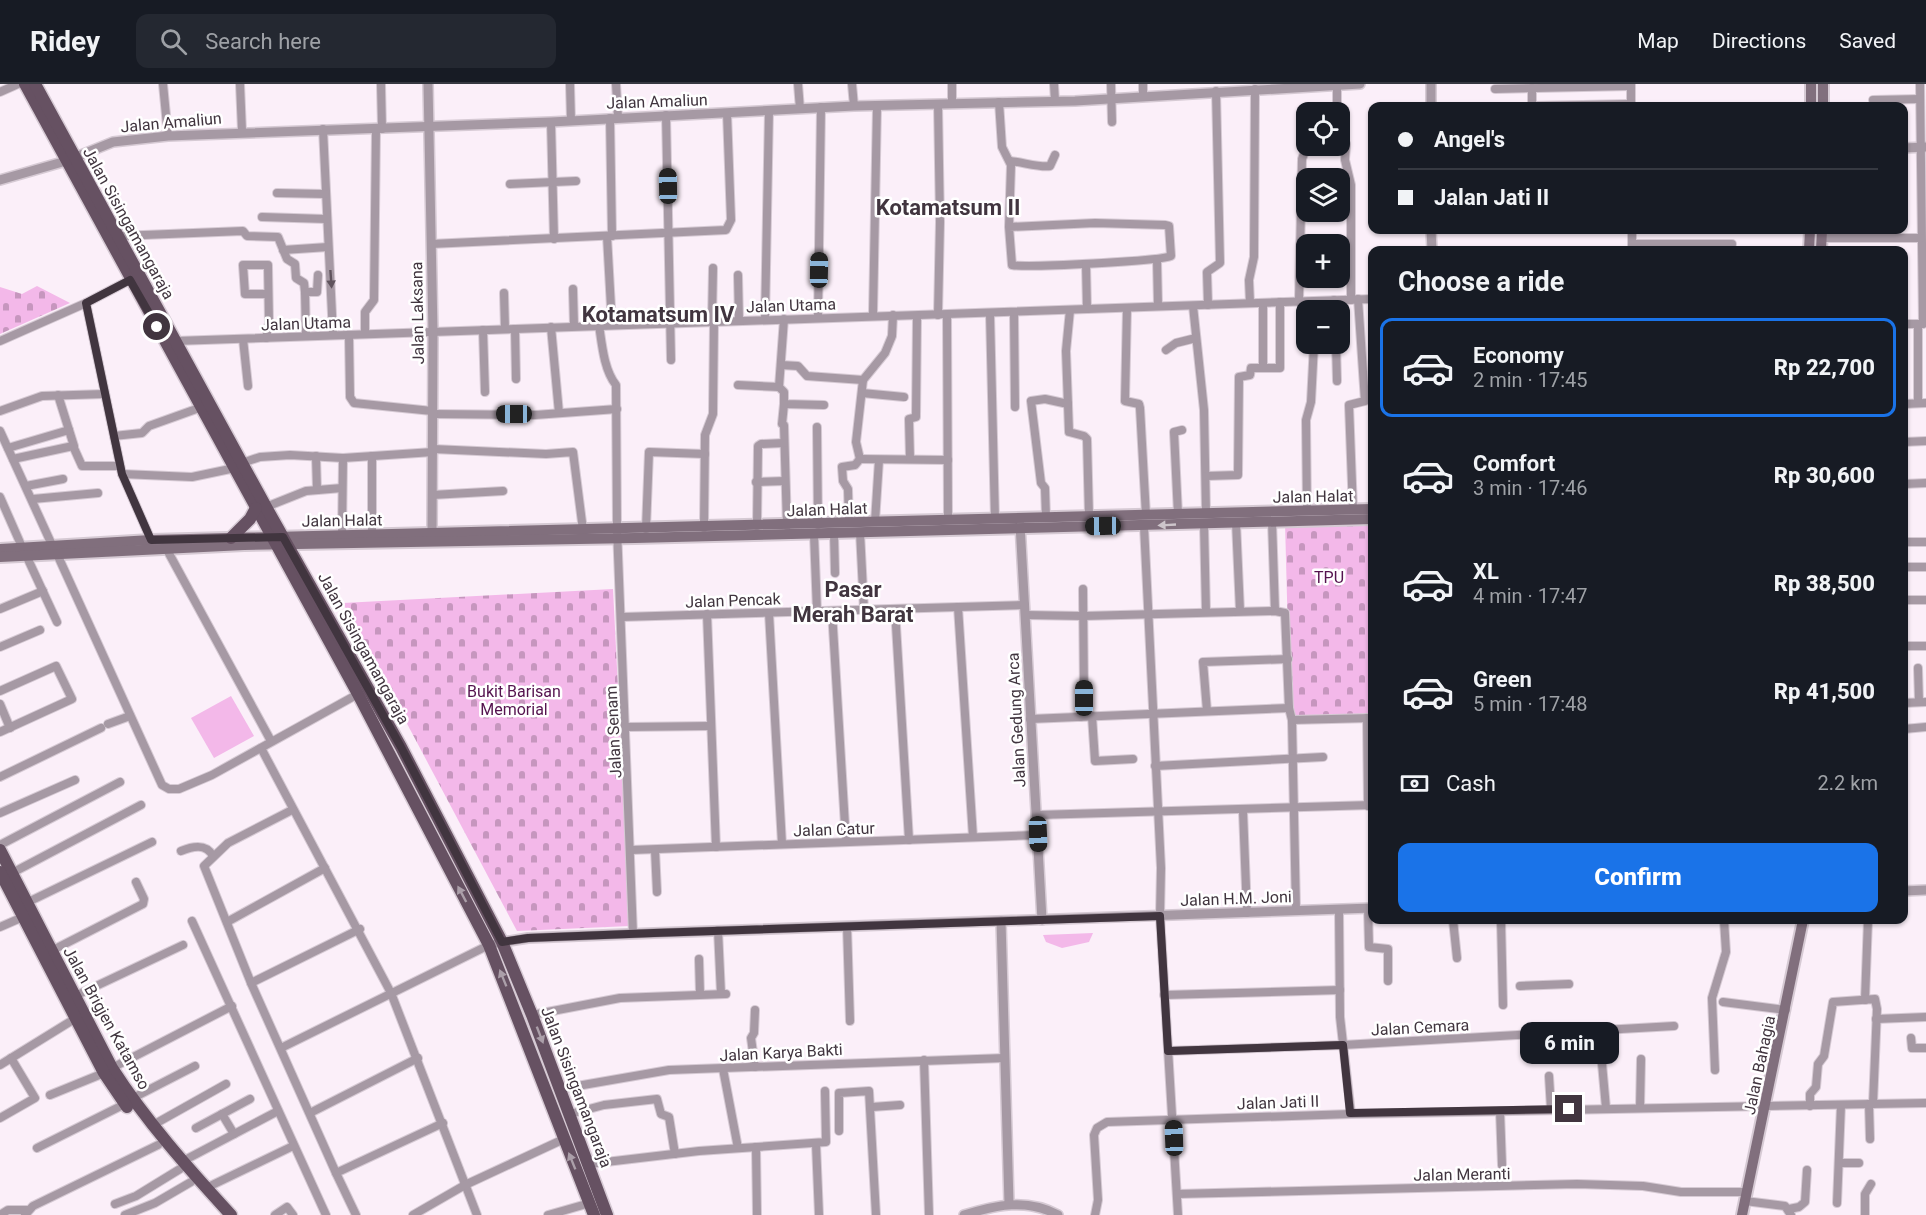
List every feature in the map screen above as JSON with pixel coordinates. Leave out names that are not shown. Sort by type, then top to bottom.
[{"type":"main road","points":[[1810,102],[1811,84]]},
{"type":"main road","points":[[1823,84],[1823,102]]},
{"type":"main road","name":"Jalan Sisingamangaraja","points":[[34,85],[130,280],[202,407],[238,465]]},
{"type":"main road","name":"Jalan Sisingamangaraja","points":[[70,159],[119,236],[238,465],[363,692],[496,944],[532,1015],[607,1215]]},
{"type":"main road","points":[[231,538],[261,508]]},
{"type":"main road","name":"Jalan Halat","points":[[280,541],[342,536],[432,537],[583,530],[617,534],[646,529],[757,526],[787,526],[834,533],[1368,509]]},
{"type":"main road","name":"Jalan Halat","points":[[280,541],[816,529],[849,523],[948,520],[995,519],[1020,523],[1046,517],[1089,516],[1145,520],[1178,514],[1236,522],[1368,519]]},
{"type":"main road","points":[[0,549],[24,551],[151,540],[231,538],[280,541]]},
{"type":"main road","points":[[55,549],[165,548],[280,541]]},
{"type":"main road","points":[[0,557],[24,551]]},
{"type":"main road","name":"Jalan Brigjen Katamso","points":[[0,850],[6,872],[22,909],[70,992],[76,1018],[108,1070],[158,1145],[206,1188],[231,1215]]},
{"type":"main road","name":"Jalan Brigjen Katamso","points":[[6,872],[4,887],[51,951],[108,1070]]},
{"type":"main road","name":"Jalan Bahagia","points":[[1742,1215],[1766,1108],[1802,924]]},
{"type":"main road","name":"Jalan Sisingamangaraja","points":[[496,944],[564,1139],[592,1209]]},
{"type":"main road","name":"Jalan Brigjen Katamso","points":[[128,1101],[153,1125],[182,1165],[191,1182],[220,1215]]},
{"type":"street","points":[[0,92],[18,84]]},
{"type":"street","points":[[163,84],[168,136]]},
{"type":"street","points":[[240,84],[242,131]]},
{"type":"street","points":[[365,334],[365,312],[374,300],[381,84]]},
{"type":"street","name":"Jalan Laksana","points":[[428,84],[434,332],[432,537]]},
{"type":"street","points":[[570,84],[571,121]]},
{"type":"street","points":[[612,325],[610,236],[616,84]]},
{"type":"street","points":[[798,84],[800,109]]},
{"type":"street","points":[[852,84],[854,106]]},
{"type":"street","points":[[952,84],[952,104]]},
{"type":"street","points":[[1054,84],[1055,101]]},
{"type":"street","points":[[1110,84],[1112,122]]},
{"type":"street","points":[[1143,84],[1143,95]]},
{"type":"street","name":"Jalan Amaliun","points":[[0,180],[70,159],[113,142],[168,136],[242,131],[323,133],[854,106],[1055,101],[1206,88],[1216,91],[1242,87],[1255,89],[1359,84]]},
{"type":"street","points":[[1431,84],[1431,102]]},
{"type":"street","points":[[1920,84],[1923,147],[1922,403]]},
{"type":"street","points":[[1336,85],[1337,102]]},
{"type":"street","points":[[1495,89],[1631,85],[1631,102]]},
{"type":"street","points":[[1532,88],[1533,102]]},
{"type":"street","points":[[1250,303],[1249,285],[1254,246],[1255,89]]},
{"type":"street","points":[[1208,305],[1207,272],[1220,263],[1216,91]]},
{"type":"street","points":[[1873,100],[1920,99]]},
{"type":"street","points":[[999,102],[1002,147],[1010,161],[1010,227],[1010,242],[1012,266],[1157,260],[1171,256],[1169,226],[1165,225],[1095,223],[1010,227]]},
{"type":"street","points":[[938,104],[940,222],[938,315]]},
{"type":"street","points":[[873,315],[877,105]]},
{"type":"street","points":[[818,318],[821,108]]},
{"type":"street","points":[[765,320],[769,110]]},
{"type":"street","points":[[431,244],[722,232],[730,227],[731,220],[727,113]]},
{"type":"street","points":[[666,115],[671,360]]},
{"type":"street","points":[[551,122],[554,239]]},
{"type":"street","points":[[323,133],[333,335]]},
{"type":"street","points":[[1908,148],[1923,147]]},
{"type":"street","points":[[1010,161],[1031,162],[1046,167],[1050,166],[1055,155]]},
{"type":"street","points":[[1299,300],[1303,156]]},
{"type":"street","points":[[1345,156],[1351,184],[1354,299],[1365,401],[1349,405],[1353,510]]},
{"type":"street","points":[[510,183],[576,181]]},
{"type":"street","points":[[277,193],[325,194]]},
{"type":"street","points":[[262,217],[326,219]]},
{"type":"street","points":[[119,236],[243,231],[248,236],[279,237],[289,261],[296,264],[296,278],[304,283],[306,336]]},
{"type":"street","points":[[1821,234],[1921,238]]},
{"type":"street","points":[[1665,246],[1732,244]]},
{"type":"street","points":[[283,249],[328,247]]},
{"type":"street","points":[[1157,260],[1158,306]]},
{"type":"street","points":[[266,338],[268,294],[267,263],[243,265],[244,292],[268,294]]},
{"type":"street","points":[[1086,264],[1087,309]]},
{"type":"street","points":[[705,528],[706,429],[713,414],[713,268]]},
{"type":"street","points":[[305,292],[317,292],[318,275]]},
{"type":"street","points":[[738,275],[739,320]]},
{"type":"street","points":[[0,341],[86,303],[130,280]]},
{"type":"street","points":[[573,289],[574,327]]},
{"type":"street","points":[[504,293],[505,329]]},
{"type":"street","name":"Jalan Utama","points":[[1334,300],[1368,299]]},
{"type":"street","name":"Jalan Utama","points":[[175,341],[873,315],[990,314],[1296,301]]},
{"type":"street","points":[[1206,476],[1238,475],[1239,377],[1250,375],[1251,369],[1280,367],[1280,302]]},
{"type":"street","points":[[86,303],[121,470],[151,540]]},
{"type":"street","points":[[1263,303],[1263,368]]},
{"type":"street","points":[[1193,306],[1204,410],[1206,612]]},
{"type":"street","points":[[1126,308],[1125,401],[1139,404],[1140,408],[1146,614],[1159,813],[1160,916],[1178,1215]]},
{"type":"street","points":[[1070,310],[1066,351],[1069,432],[1084,436],[1087,440],[1089,516]]},
{"type":"street","points":[[1014,313],[1015,407]]},
{"type":"street","points":[[990,314],[995,519]]},
{"type":"street","points":[[860,459],[856,442],[863,380],[888,346],[892,336],[893,315]]},
{"type":"street","points":[[947,315],[948,520]]},
{"type":"street","points":[[910,459],[909,419],[916,418],[917,316]]},
{"type":"street","points":[[779,387],[784,320]]},
{"type":"street","name":"Jalan Senam","points":[[599,325],[609,377],[616,385],[617,534],[633,934]]},
{"type":"street","points":[[551,327],[559,413]]},
{"type":"street","points":[[515,329],[516,379]]},
{"type":"street","points":[[483,330],[485,392]]},
{"type":"street","points":[[349,335],[350,397],[354,403],[432,412],[559,413],[617,409]]},
{"type":"street","points":[[1166,350],[1176,343],[1196,338]]},
{"type":"street","points":[[243,339],[248,386]]},
{"type":"street","points":[[1306,511],[1306,420],[1311,402],[1313,354]]},
{"type":"street","points":[[1336,354],[1337,381]]},
{"type":"street","points":[[781,365],[798,366],[807,376],[863,380]]},
{"type":"street","points":[[738,385],[779,387],[784,392],[782,423],[784,425],[787,526]]},
{"type":"street","points":[[862,393],[904,397]]},
{"type":"street","points":[[0,411],[42,396],[105,394]]},
{"type":"street","points":[[58,395],[82,466],[192,477],[272,456],[343,458],[433,451],[546,454],[573,452],[583,530]]},
{"type":"street","points":[[1046,517],[1045,488],[1041,483],[1030,401],[1047,399],[1068,404]]},
{"type":"street","points":[[784,404],[824,405]]},
{"type":"street","points":[[114,436],[142,433],[149,426],[202,407]]},
{"type":"street","points":[[817,427],[817,611]]},
{"type":"street","points":[[8,448],[69,430]]},
{"type":"street","points":[[1178,514],[1174,432],[1182,430]]},
{"type":"street","points":[[0,432],[33,499],[162,785],[169,789],[179,789],[212,775],[363,692]]},
{"type":"street","points":[[1908,442],[1926,441]]},
{"type":"street","points":[[757,526],[756,482],[759,445],[784,443]]},
{"type":"street","points":[[13,459],[74,446]]},
{"type":"street","points":[[646,529],[648,454],[669,452],[705,454]]},
{"type":"street","points":[[316,456],[317,490]]},
{"type":"street","points":[[372,456],[372,535]]},
{"type":"street","points":[[342,536],[343,458]]},
{"type":"street","points":[[860,459],[948,460]]},
{"type":"street","points":[[849,523],[848,489],[843,481],[842,466],[855,465],[860,459]]},
{"type":"street","points":[[875,522],[879,460]]},
{"type":"street","points":[[27,486],[63,479]]},
{"type":"street","points":[[756,482],[785,481]]},
{"type":"street","points":[[1908,484],[1926,483]]},
{"type":"street","points":[[261,508],[296,494],[342,488]]},
{"type":"street","points":[[432,495],[503,491]]},
{"type":"street","points":[[33,499],[98,493]]},
{"type":"street","points":[[0,497],[57,622]]},
{"type":"street","points":[[1272,521],[1275,610],[1286,616],[1295,807],[1296,910]]},
{"type":"street","points":[[1236,522],[1240,611]]},
{"type":"street","name":"Jalan Gedung Arca","points":[[1020,523],[1042,920]]},
{"type":"street","points":[[860,532],[864,610]]},
{"type":"street","points":[[834,533],[835,573]]},
{"type":"street","points":[[1908,542],[1926,542]]},
{"type":"street","points":[[165,548],[271,741]]},
{"type":"street","points":[[1908,567],[1926,567]]},
{"type":"street","points":[[1080,717],[1084,698],[1083,588]]},
{"type":"street","points":[[0,609],[43,591]]},
{"type":"street","points":[[1908,600],[1926,600]]},
{"type":"street","points":[[958,607],[973,837]]},
{"type":"street","name":"Jalan Pencak","points":[[622,617],[958,607],[1025,610],[1083,616],[1275,610]]},
{"type":"street","points":[[895,609],[909,840]]},
{"type":"street","points":[[832,611],[846,842]]},
{"type":"street","points":[[769,613],[782,844]]},
{"type":"street","points":[[707,614],[716,847]]},
{"type":"street","points":[[0,647],[40,630]]},
{"type":"street","points":[[1908,646],[1926,646]]},
{"type":"street","points":[[1207,711],[1203,662],[1288,659]]},
{"type":"street","points":[[0,692],[56,666],[72,699],[0,732]]},
{"type":"street","points":[[1918,668],[1922,702]]},
{"type":"street","points":[[0,704],[10,728]]},
{"type":"street","points":[[1030,718],[1289,708]]},
{"type":"street","points":[[0,777],[104,726],[130,716]]},
{"type":"street","points":[[1092,716],[1095,761],[1133,759]]},
{"type":"street","points":[[1292,720],[1368,718]]},
{"type":"street","points":[[626,727],[711,726]]},
{"type":"street","points":[[1908,729],[1926,728]]},
{"type":"street","points":[[261,748],[292,810],[360,929],[391,993],[477,1215]]},
{"type":"street","points":[[1155,766],[1323,757]]},
{"type":"street","points":[[0,813],[75,780]]},
{"type":"street","points":[[0,845],[120,783]]},
{"type":"street","points":[[6,872],[141,805]]},
{"type":"street","points":[[1037,815],[1368,806]]},
{"type":"street","points":[[292,810],[228,843],[204,867],[251,983],[356,1215]]},
{"type":"street","points":[[1243,811],[1247,913]]},
{"type":"street","name":"Jalan Catur","points":[[631,850],[1038,834]]},
{"type":"street","points":[[0,927],[22,909],[152,842]]},
{"type":"street","points":[[181,851],[202,847],[209,849],[213,856]]},
{"type":"street","points":[[655,850],[657,892]]},
{"type":"street","points":[[227,922],[325,868]]},
{"type":"street","points":[[51,951],[143,904],[144,900],[136,882]]},
{"type":"street","points":[[1908,891],[1926,890]]},
{"type":"street","name":"Jalan H.M. Joni","points":[[496,944],[528,938],[718,930],[1368,908]]},
{"type":"street","points":[[1339,909],[1340,990],[1350,1113]]},
{"type":"street","points":[[192,921],[326,1215]]},
{"type":"street","points":[[1001,921],[1009,1203]]},
{"type":"street","points":[[1370,924],[1369,948],[1388,949],[1388,981]]},
{"type":"street","points":[[1454,924],[1457,958]]},
{"type":"street","points":[[1501,924],[1507,987],[1503,1005]]},
{"type":"street","points":[[1715,1070],[1712,998],[1726,952],[1724,924]]},
{"type":"street","points":[[1865,1000],[1868,924]]},
{"type":"street","points":[[846,926],[850,1021]]},
{"type":"street","points":[[251,983],[360,929]]},
{"type":"street","points":[[532,1015],[620,998],[724,994],[718,930]]},
{"type":"street","points":[[281,1048],[496,944]]},
{"type":"street","points":[[70,992],[183,945]]},
{"type":"street","points":[[699,959],[700,994]]},
{"type":"street","points":[[1520,986],[1569,984]]},
{"type":"street","points":[[1164,995],[1340,990]]},
{"type":"street","points":[[1810,1106],[1810,1094],[1816,1087],[1818,1064],[1824,1056],[1833,1002],[1877,1000],[1870,1139]]},
{"type":"street","points":[[1723,1002],[1786,1010]]},
{"type":"street","points":[[50,1095],[108,1070],[232,1006]]},
{"type":"street","points":[[755,1010],[754,1034],[751,1039],[755,1067]]},
{"type":"street","points":[[1876,1019],[1926,1017]]},
{"type":"street","points":[[0,1065],[76,1018]]},
{"type":"street","name":"Jalan Cemara","points":[[1168,1051],[1343,1045],[1674,1026]]},
{"type":"street","points":[[1599,1030],[1606,1108]]},
{"type":"street","points":[[1911,1038],[1912,1048],[1926,1048]]},
{"type":"street","points":[[0,1118],[35,1098],[11,1058]]},
{"type":"street","points":[[310,1113],[418,1058]]},
{"type":"street","name":"Jalan Karya Bakti","points":[[560,1089],[660,1071],[1005,1058]]},
{"type":"street","points":[[1640,1108],[1641,1059]]},
{"type":"street","points":[[924,1060],[929,1215]]},
{"type":"street","points":[[38,1148],[195,1066]]},
{"type":"street","points":[[723,1069],[738,1148]]},
{"type":"street","points":[[1549,1076],[1551,1109]]},
{"type":"street","points":[[153,1125],[226,1084]]},
{"type":"street","points":[[589,1164],[738,1148],[826,1142],[825,1091]]},
{"type":"street","points":[[839,1131],[839,1093],[869,1091],[872,1107],[876,1215]]},
{"type":"street","points":[[196,1128],[250,1099]]},
{"type":"street","points":[[570,1114],[604,1105],[656,1099],[662,1115],[669,1118],[675,1154]]},
{"type":"street","name":"Jalan Jati II","points":[[1095,1215],[1098,1200],[1094,1135],[1097,1128],[1111,1122],[1350,1113],[1606,1108],[1766,1108],[1926,1103]]},
{"type":"street","points":[[872,1107],[900,1105]]},
{"type":"street","points":[[1837,1203],[1841,1105]]},
{"type":"street","points":[[115,1204],[136,1196],[182,1165],[278,1111]]},
{"type":"street","points":[[1500,1111],[1502,1165]]},
{"type":"street","points":[[222,1114],[234,1134]]},
{"type":"street","points":[[336,1173],[443,1123]]},
{"type":"street","points":[[413,1215],[465,1185],[564,1139]]},
{"type":"street","points":[[816,1144],[819,1215]]},
{"type":"street","points":[[0,1215],[10,1210],[26,1213],[158,1145]]},
{"type":"street","points":[[206,1188],[293,1146]]},
{"type":"street","points":[[756,1147],[757,1215]]},
{"type":"street","points":[[1839,1162],[1859,1163]]},
{"type":"street","points":[[1790,1212],[1804,1202],[1807,1170]]},
{"type":"street","points":[[125,1215],[155,1203],[191,1182]]},
{"type":"street","name":"Jalan Meranti","points":[[1177,1194],[1604,1184],[1746,1197],[1785,1206],[1790,1212]]},
{"type":"street","points":[[1865,1215],[1865,1194],[1871,1184]]},
{"type":"street","points":[[964,1215],[1009,1203],[1030,1205],[1058,1215]]},
{"type":"street","points":[[275,1215],[287,1207],[293,1215]]},
{"type":"street","points":[[548,1215],[592,1209]]},
{"type":"green space","points":[[37,286],[70,303],[0,334],[0,287],[22,294]]},
{"type":"green space","name":"TPU","points":[[1368,520],[1368,716],[1295,717],[1290,712],[1285,522]]},
{"type":"green space","name":"Bukit Barisan Memorial","points":[[613,589],[630,926],[517,931],[343,603]]},
{"type":"green space","points":[[231,696],[254,736],[214,758],[191,718]]},
{"type":"green space","points":[[1093,933],[1089,942],[1062,948],[1046,942],[1043,935]]},
{"type":"district","name":"Kotamatsum II","points":[[948,207]]},
{"type":"district","name":"Kotamatsum IV","points":[[658,314]]},
{"type":"district","name":"Pasar Merah Barat","points":[[853,602]]},
{"type":"route","points":[[157,327],[130,280],[86,303],[122,474],[151,540],[283,537],[401,747],[502,942],[528,938],[654,933],[1160,916],[1168,1051],[1343,1045],[1350,1113],[1569,1109]]}]
